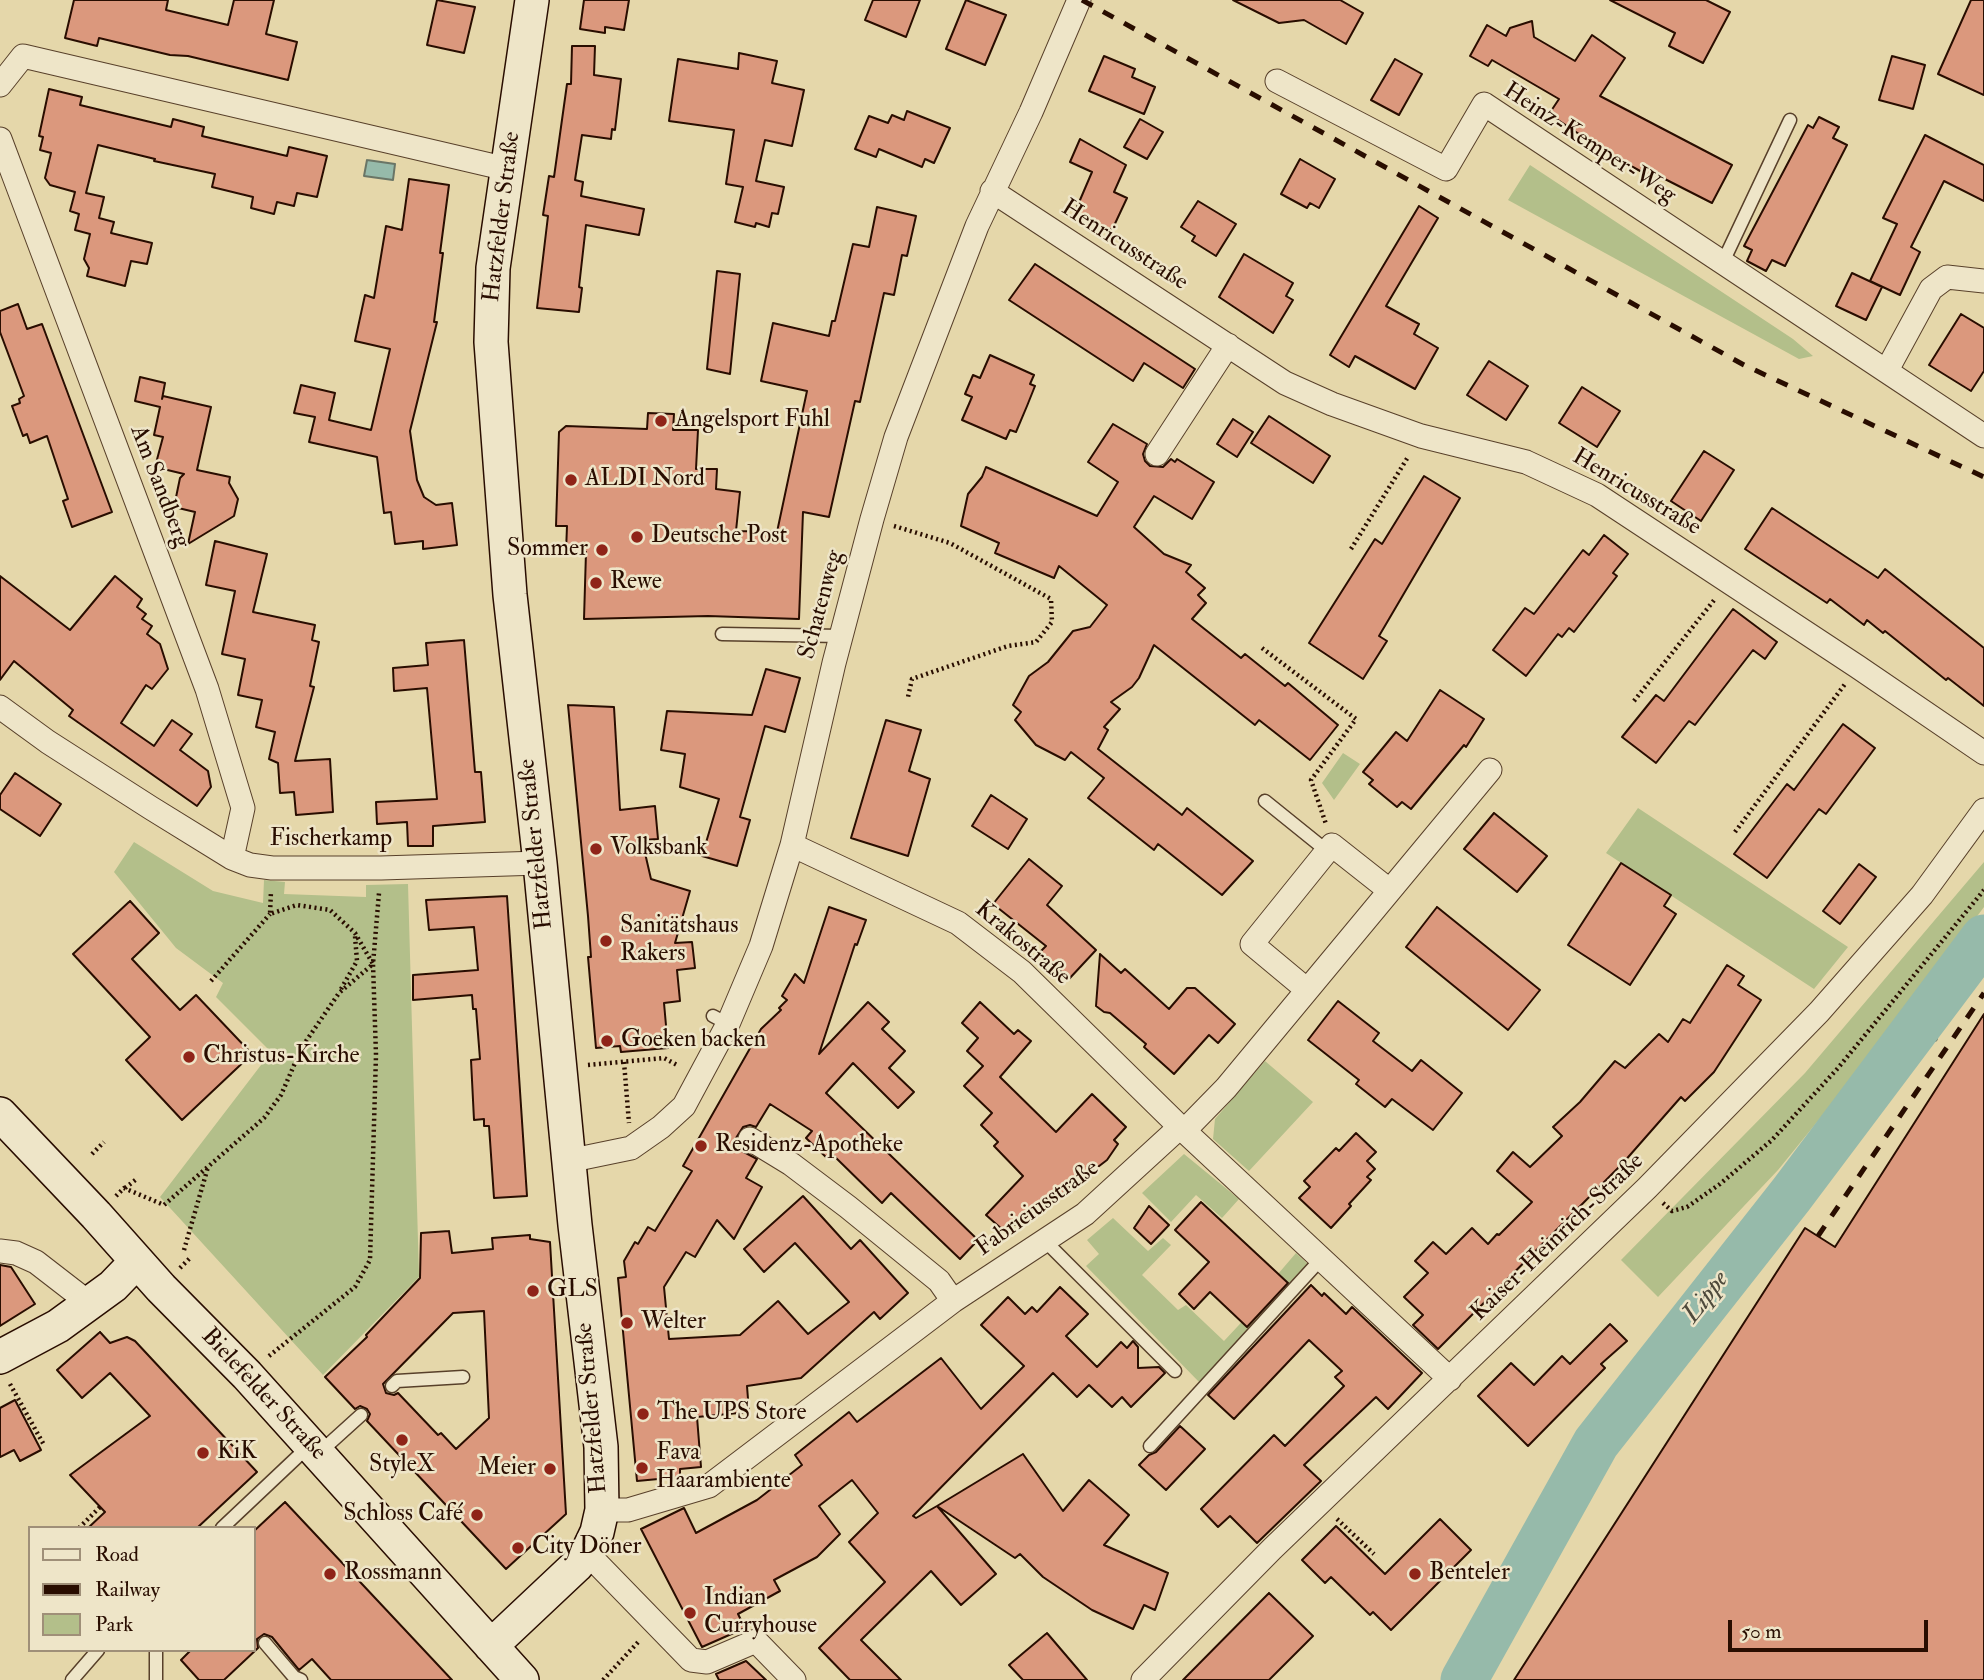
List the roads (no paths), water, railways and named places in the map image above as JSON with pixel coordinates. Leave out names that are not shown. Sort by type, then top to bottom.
[{"type":"street","name":"Hatzfelder Straße","points":[[491,1646],[587,1553],[597,1532],[602,1510],[601,1447],[568,1161],[540,863],[510,595],[491,342],[493,268],[532,0]]},
{"type":"street","name":"Schatenweg","points":[[568,1161],[631,1148],[661,1127],[684,1106],[701,1078],[720,1020],[761,946],[792,845],[841,636],[897,438],[977,226],[1031,112],[1079,0]]},
{"type":"street","points":[[0,85],[23,56],[507,169]]},
{"type":"street","name":"Heinz-Kemper-Weg","points":[[1277,81],[1446,169],[1484,104],[1984,436]]},
{"type":"street","name":"Am Sandberg","points":[[0,139],[207,690],[243,808],[232,858]]},
{"type":"street","name":"Henricusstraße","points":[[992,191],[1285,383],[1332,404],[1422,436],[1526,462],[1597,495],[1984,753]]},
{"type":"street","points":[[1887,370],[1931,289],[1947,277],[1984,281]]},
{"type":"street","points":[[1157,454],[1228,345]]},
{"type":"street","name":"Fischerkamp","points":[[0,707],[71,757],[232,858],[250,865],[272,868],[381,868],[540,863]]},
{"type":"street","points":[[1182,1129],[1226,1088],[1490,770]]},
{"type":"street","name":"Kaiser-Heinrich-Straße","points":[[1143,1680],[1217,1603],[1647,1188],[1842,986],[1922,895],[1984,810]]},
{"type":"street","name":"Krakostraße","points":[[792,845],[958,923],[1021,972],[1182,1129],[1450,1379]]},
{"type":"street","points":[[1306,989],[1252,944],[1330,848],[1389,890]]},
{"type":"street","name":"Bielefelder Straße","points":[[0,1114],[96,1214],[136,1261],[247,1375],[522,1680]]},
{"type":"street","name":"Fabriciusstraße","points":[[602,1510],[628,1510],[709,1486],[953,1301],[1084,1214],[1182,1129]]},
{"type":"street","points":[[750,1139],[791,1164],[848,1207],[940,1281],[953,1301]]},
{"type":"street","points":[[0,1251],[16,1253],[36,1262],[89,1303]]},
{"type":"street","points":[[3,1367],[113,1286],[136,1261]]},
{"type":"street","points":[[587,1553],[691,1660],[707,1662],[756,1641],[793,1680]]},
{"type":"lane","points":[[1723,262],[1790,120]]},
{"type":"lane","points":[[722,634],[841,636]]},
{"type":"lane","points":[[1265,801],[1330,848]]},
{"type":"lane","points":[[1045,1241],[1175,1371]]},
{"type":"lane","points":[[1150,1446],[1322,1258]]},
{"type":"lane","points":[[392,1386],[397,1381],[463,1377]]},
{"type":"lane","points":[[224,1526],[315,1449],[361,1415]]},
{"type":"lane","points":[[265,1643],[295,1677],[301,1680]]},
{"type":"lane","points":[[72,1680],[96,1652]]},
{"type":"lane","points":[[156,1652],[156,1680]]},
{"type":"waterway","name":"Lippe","points":[[1464,1680],[1596,1443],[1791,1195],[1984,938]]},
{"type":"waterway","points":[[1913,1034],[1934,1038]]},
{"type":"railway","points":[[1082,0],[1744,365],[1984,477]]},
{"type":"railway","points":[[1818,1236],[1984,993]]},
{"type":"place","name":"Angelsport Fuhl","points":[[661,421]]},
{"type":"place","name":"ALDI Nord","points":[[571,480]]},
{"type":"place","name":"Deutsche Post","points":[[637,537]]},
{"type":"place","name":"Sommer","points":[[602,550]]},
{"type":"place","name":"Rewe","points":[[596,583]]},
{"type":"place","name":"Volksbank","points":[[596,849]]},
{"type":"place","name":"Sanitätshaus Rakers","points":[[606,941]]},
{"type":"place","name":"Goeken backen","points":[[607,1041]]},
{"type":"place","name":"Christus-Kirche","points":[[189,1057]]},
{"type":"place","name":"Residenz-Apotheke","points":[[701,1146]]},
{"type":"place","name":"GLS","points":[[533,1291]]},
{"type":"place","name":"Welter","points":[[627,1323]]},
{"type":"place","name":"The UPS Store","points":[[643,1414]]},
{"type":"place","name":"StyleX","points":[[402,1440]]},
{"type":"place","name":"KiK","points":[[203,1453]]},
{"type":"place","name":"Fava Haarambiente","points":[[642,1468]]},
{"type":"place","name":"Meier","points":[[550,1469]]},
{"type":"place","name":"Schloss Café","points":[[477,1515]]},
{"type":"place","name":"City Döner","points":[[518,1548]]},
{"type":"place","name":"Rossmann","points":[[330,1574]]},
{"type":"place","name":"Benteler","points":[[1415,1574]]},
{"type":"place","name":"Indian Curryhouse","points":[[690,1613]]}]
